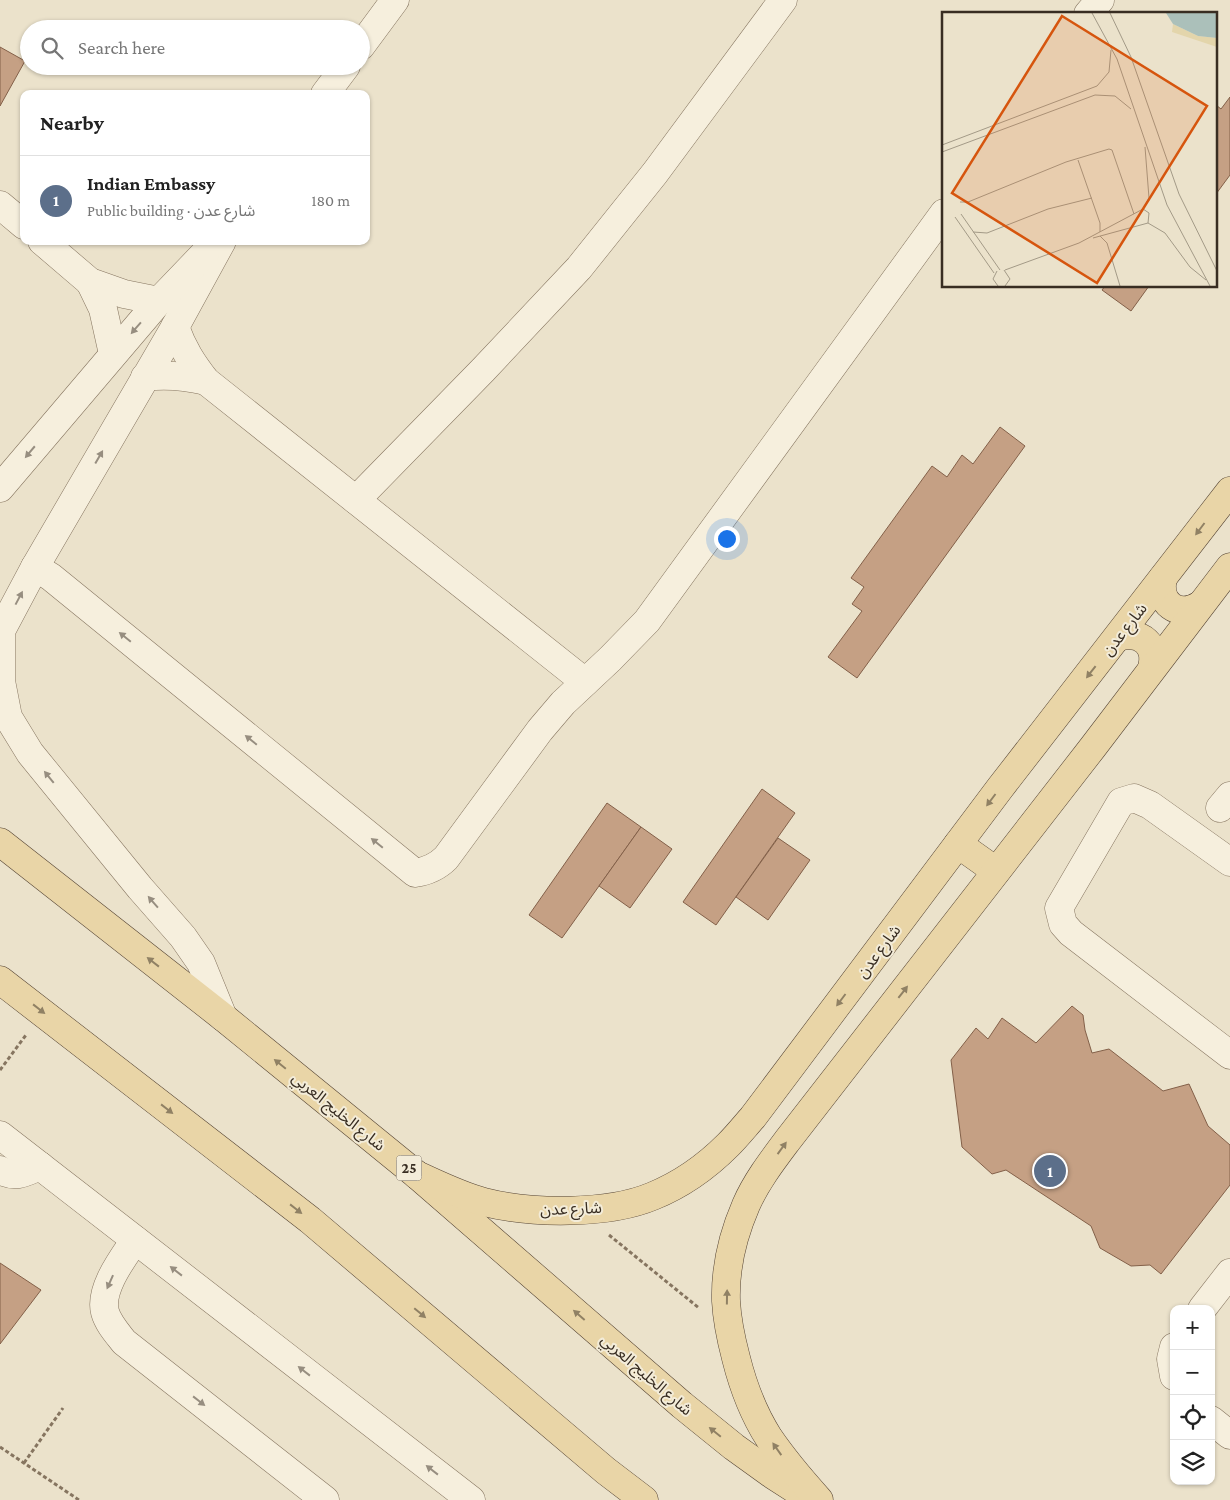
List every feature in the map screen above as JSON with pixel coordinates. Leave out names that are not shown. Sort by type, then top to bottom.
[{"type":"main road","name":"شارع عدن","points":[[418,1175],[457,1193],[503,1206],[542,1210],[601,1208],[652,1196],[678,1183],[728,1146],[753,1117],[958,844],[1230,490]]},
{"type":"main road","points":[[819,1500],[788,1464],[768,1437],[754,1413],[742,1382],[730,1333],[726,1300],[729,1264],[735,1232],[747,1203],[764,1172],[835,1078],[1093,747],[1230,567]]},
{"type":"main road","points":[[1163,578],[1162,594],[1166,602],[1172,607],[1187,611],[1194,610],[1200,605]]},
{"type":"main road","points":[[1118,637],[1126,634],[1135,634],[1143,638],[1153,652],[1152,668]]},
{"type":"main road","name":"شارع الخليج العربي","points":[[0,842],[224,1017],[418,1175],[734,1447],[812,1500]]},
{"type":"main road","points":[[958,844],[996,871]]},
{"type":"main road","points":[[0,980],[310,1220],[598,1464],[644,1500]]},
{"type":"main road","points":[[800,1054],[800,1065],[805,1075],[814,1081],[825,1082],[835,1078]]},
{"type":"street","points":[[370,34],[395,0]]},
{"type":"street","points":[[356,500],[579,268],[656,173],[783,0]]},
{"type":"street","points":[[328,90],[339,75]]},
{"type":"street","points":[[0,205],[20,222]]},
{"type":"street","points":[[35,567],[51,577],[415,873],[425,872],[438,866],[446,858],[540,730],[563,703],[647,621],[942,216]]},
{"type":"street","points":[[47,245],[90,282],[124,294],[159,301]]},
{"type":"street","points":[[0,488],[159,301],[212,245]]},
{"type":"street","points":[[220,245],[176,327],[145,377],[0,631],[1,681],[8,717],[30,753],[140,888],[183,937],[201,963],[224,1017]]},
{"type":"street","points":[[90,282],[102,309],[113,354]]},
{"type":"street","points":[[176,327],[182,346],[206,381],[585,682]]},
{"type":"street","points":[[145,377],[171,375],[206,381]]},
{"type":"street","points":[[1230,862],[1150,805],[1134,798],[1121,802],[1059,908],[1063,924],[1071,933],[1230,1055]]},
{"type":"street","points":[[0,1135],[465,1498]]},
{"type":"street","points":[[0,1170],[19,1175],[40,1166]]},
{"type":"street","points":[[135,1240],[117,1267],[105,1294],[105,1311],[116,1332],[124,1342],[325,1500]]},
{"type":"street","points":[[1205,1305],[1230,1272]]},
{"type":"street","points":[[1215,1423],[1230,1434]]},
{"type":"path","points":[[0,1070],[42,1012]]},
{"type":"path","points":[[578,1209],[730,1333]]},
{"type":"path","points":[[24,1463],[63,1408]]},
{"type":"path","points":[[0,1447],[78,1500]]},
{"type":"building","points":[[0,47],[20,58],[20,70],[0,106]]},
{"type":"building","points":[[1230,97],[1230,175],[1218,191],[1218,107],[1221,109]]},
{"type":"building","points":[[1104,288],[1148,288],[1131,311],[1102,290]]},
{"type":"building","points":[[1000,427],[1025,446],[857,678],[828,657],[862,611],[852,604],[864,587],[851,578],[932,466],[947,477],[962,455],[973,464]]},
{"type":"building","points":[[762,789],[795,813],[716,925],[683,902]]},
{"type":"building","points":[[607,803],[641,827],[562,938],[529,915]]},
{"type":"building","points":[[641,827],[672,849],[630,908],[599,886]]},
{"type":"building","points":[[778,838],[810,860],[768,920],[736,897]]},
{"type":"building","points":[[1072,1006],[1083,1015],[1085,1030],[1092,1053],[1109,1049],[1163,1091],[1189,1084],[1208,1126],[1230,1145],[1230,1185],[1161,1274],[1150,1265],[1131,1266],[1100,1248],[1091,1226],[1006,1170],[992,1174],[962,1147],[951,1060],[976,1028],[988,1039],[1002,1018],[1036,1043]]},
{"type":"building","points":[[0,1263],[41,1290],[0,1344]]},
{"type":"place","name":"Indian Embassy","points":[[1050,1171]]}]
